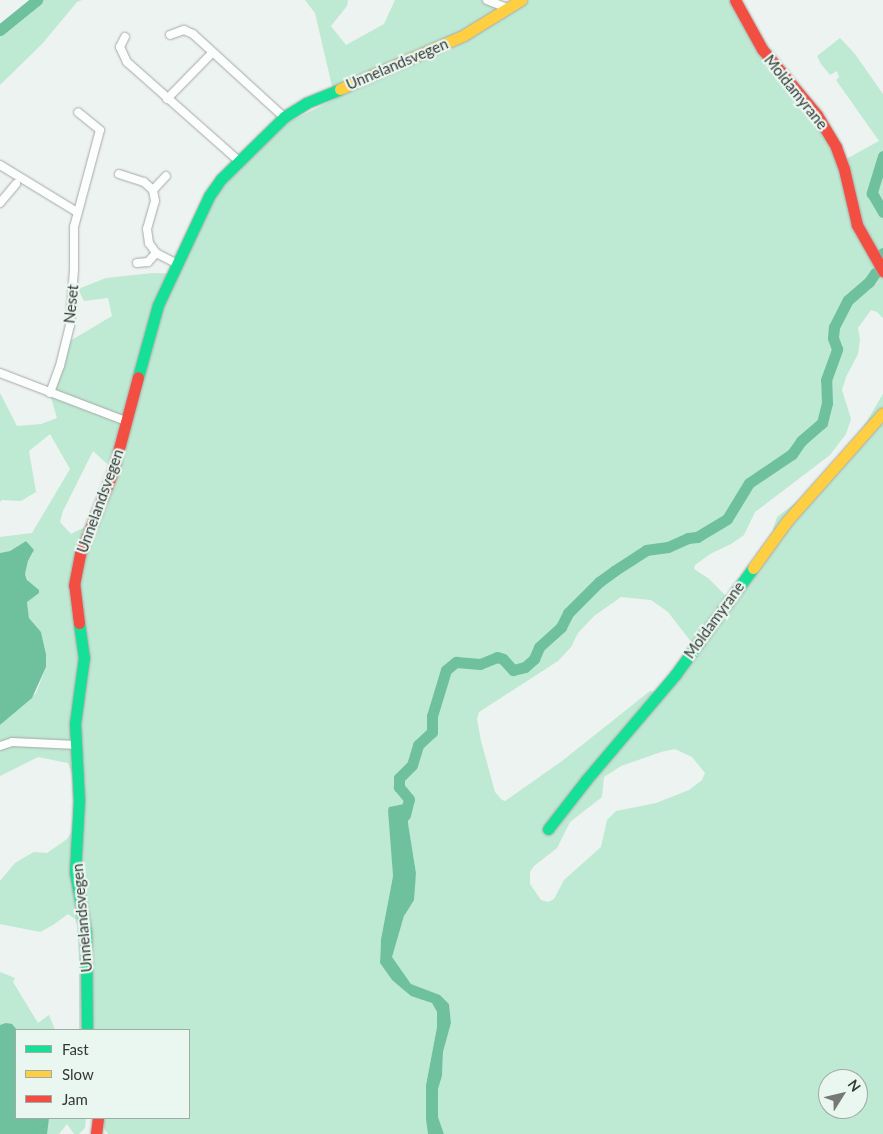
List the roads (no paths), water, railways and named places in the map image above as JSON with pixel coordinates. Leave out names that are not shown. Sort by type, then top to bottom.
[{"type":"main road","name":"Unnelandsvegen","points":[[87,1029],[86,933],[75,872],[79,800],[75,724],[84,657],[75,598],[76,569],[80,554],[113,471],[128,422],[150,327],[176,263],[208,196],[238,161],[284,117],[306,103],[464,35],[521,0]]},
{"type":"main road","name":"Moldamyrane","points":[[734,0],[762,49],[817,115],[836,146],[844,168],[857,225],[883,271]]},
{"type":"main road","name":"Moldamyrane","points":[[548,829],[586,780],[675,675],[787,521],[864,437],[883,413]]},
{"type":"main road","points":[[96,1134],[98,1119]]},
{"type":"street","points":[[487,0],[509,9]]},
{"type":"street","points":[[170,35],[179,31],[188,31],[284,117]]},
{"type":"street","points":[[125,37],[120,47],[123,56],[167,99],[238,161]]},
{"type":"street","points":[[167,99],[212,53]]},
{"type":"street","name":"Neset","points":[[50,393],[60,366],[70,325],[74,269],[73,234],[77,212],[100,130],[78,112]]},
{"type":"street","points":[[0,165],[77,212]]},
{"type":"street","points":[[119,174],[144,182],[153,190],[155,201],[147,235],[150,246],[156,252],[176,263]]},
{"type":"street","points":[[153,190],[166,176]]},
{"type":"street","points":[[0,203],[16,184]]},
{"type":"street","points":[[137,263],[148,262],[156,252]]},
{"type":"street","points":[[0,373],[128,422]]},
{"type":"street","points":[[0,746],[12,742],[76,745]]},
{"type":"waterway","points":[[0,30],[37,0]]},
{"type":"waterway","points":[[883,156],[872,193],[883,212]]},
{"type":"waterway","points":[[405,815],[409,799],[399,787],[399,778],[412,765],[418,745],[432,732],[432,716],[446,670],[456,662],[480,664],[497,657],[503,659],[513,670],[525,667],[534,659],[539,647],[561,627],[568,613],[599,582],[614,571],[646,550],[668,547],[688,538],[697,537],[727,519],[749,483],[792,454],[801,441],[822,423],[827,403],[826,380],[837,349],[833,338],[834,327],[848,300],[869,282],[875,273]]}]
